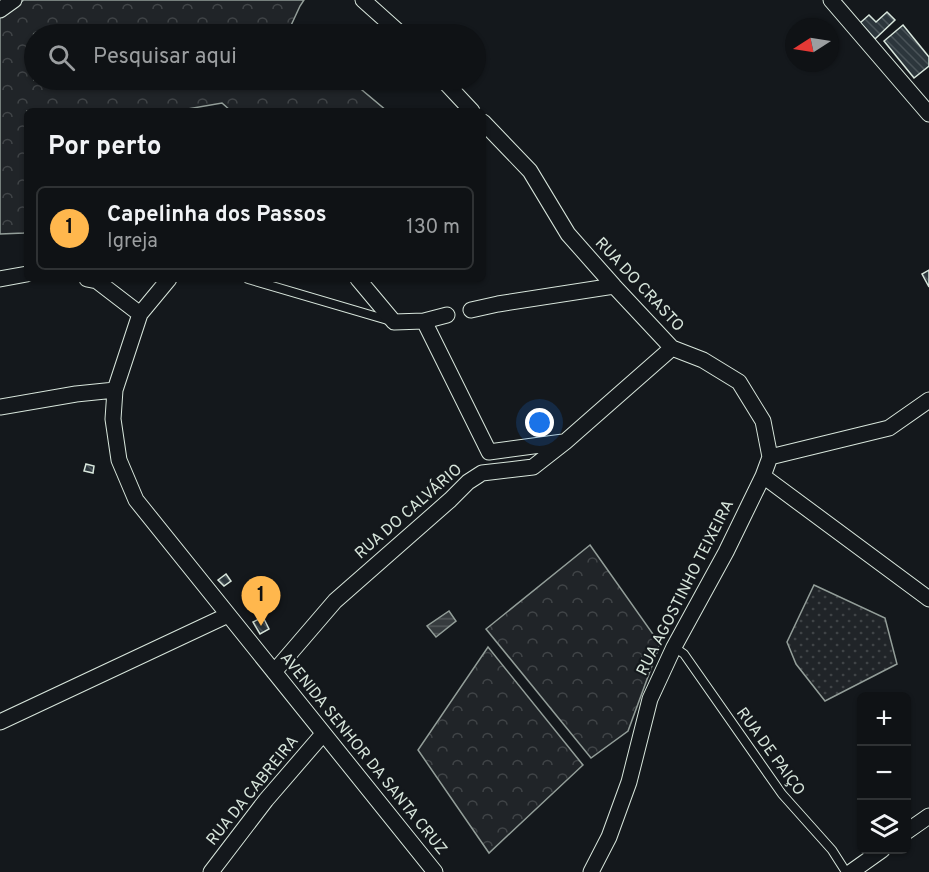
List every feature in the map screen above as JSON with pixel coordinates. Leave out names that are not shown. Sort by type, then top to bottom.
[{"type":"street","points":[[0,10],[14,0]]},
{"type":"street","points":[[363,0],[390,24]]},
{"type":"street","points":[[831,0],[929,114]]},
{"type":"street","points":[[452,90],[469,108]]},
{"type":"street","name":"RUA DO CRASTO","points":[[486,125],[530,171],[568,234],[672,348],[703,360],[739,382],[763,421],[770,457]]},
{"type":"street","points":[[0,279],[24,274]]},
{"type":"street","points":[[98,282],[140,314],[167,282]]},
{"type":"street","points":[[361,282],[394,322],[424,321],[447,315]]},
{"type":"street","points":[[471,310],[614,286]]},
{"type":"street","name":"AVENIDA SENHOR DA SANTA CRUZ","points":[[140,314],[115,390],[113,419],[120,460],[136,501],[435,872]]},
{"type":"street","points":[[424,321],[489,452],[565,442]]},
{"type":"street","name":"RUA DO CALVÁRIO","points":[[274,672],[335,601],[468,482],[482,473],[533,467],[565,442],[672,348]]},
{"type":"street","points":[[0,407],[115,390]]},
{"type":"street","points":[[770,457],[889,428],[929,400]]},
{"type":"street","name":"RUA AGOSTINHO TEIXEIRA","points":[[591,872],[609,837],[629,782],[650,699],[674,647],[764,476],[770,457]]},
{"type":"street","points":[[764,476],[929,599]]},
{"type":"street","points":[[0,722],[228,615]]},
{"type":"street","name":"RUA DA CABREIRA","points":[[211,872],[266,800],[324,734]]},
{"type":"street","points":[[911,829],[929,816]]},
{"type":"street","points":[[851,872],[875,854]]},
{"type":"lane","points":[[258,282],[394,322]]},
{"type":"lane","name":"RUA DE PAIÇO","points":[[674,647],[684,654],[782,794],[832,850],[846,872]]},
{"type":"green space","points":[[24,0],[304,0],[292,24],[24,24],[24,90],[362,90],[383,108],[228,108],[222,103],[193,108],[24,108],[24,233],[0,234],[0,16]]},
{"type":"green space","points":[[590,545],[660,644],[628,731],[591,758],[486,629]]},
{"type":"green space","points":[[814,585],[885,618],[897,664],[825,701],[796,664],[787,642]]},
{"type":"green space","points":[[488,647],[583,765],[489,853],[418,750]]},
{"type":"shaded area","points":[[449,611],[456,621],[436,637],[427,626]]},
{"type":"building","points":[[887,12],[895,20],[875,39],[860,23],[869,15],[876,22]]},
{"type":"building","points":[[903,25],[929,57],[929,66],[914,78],[884,41]]},
{"type":"building","points":[[929,270],[929,287],[922,274]]},
{"type":"building","points":[[86,464],[94,466],[93,473],[84,471]]},
{"type":"building","points":[[226,574],[231,581],[224,586],[218,580]]},
{"type":"building","points":[[263,617],[269,629],[260,634],[253,622]]},
{"type":"place","name":"Capelinha dos Passos","points":[[261,626]]}]
